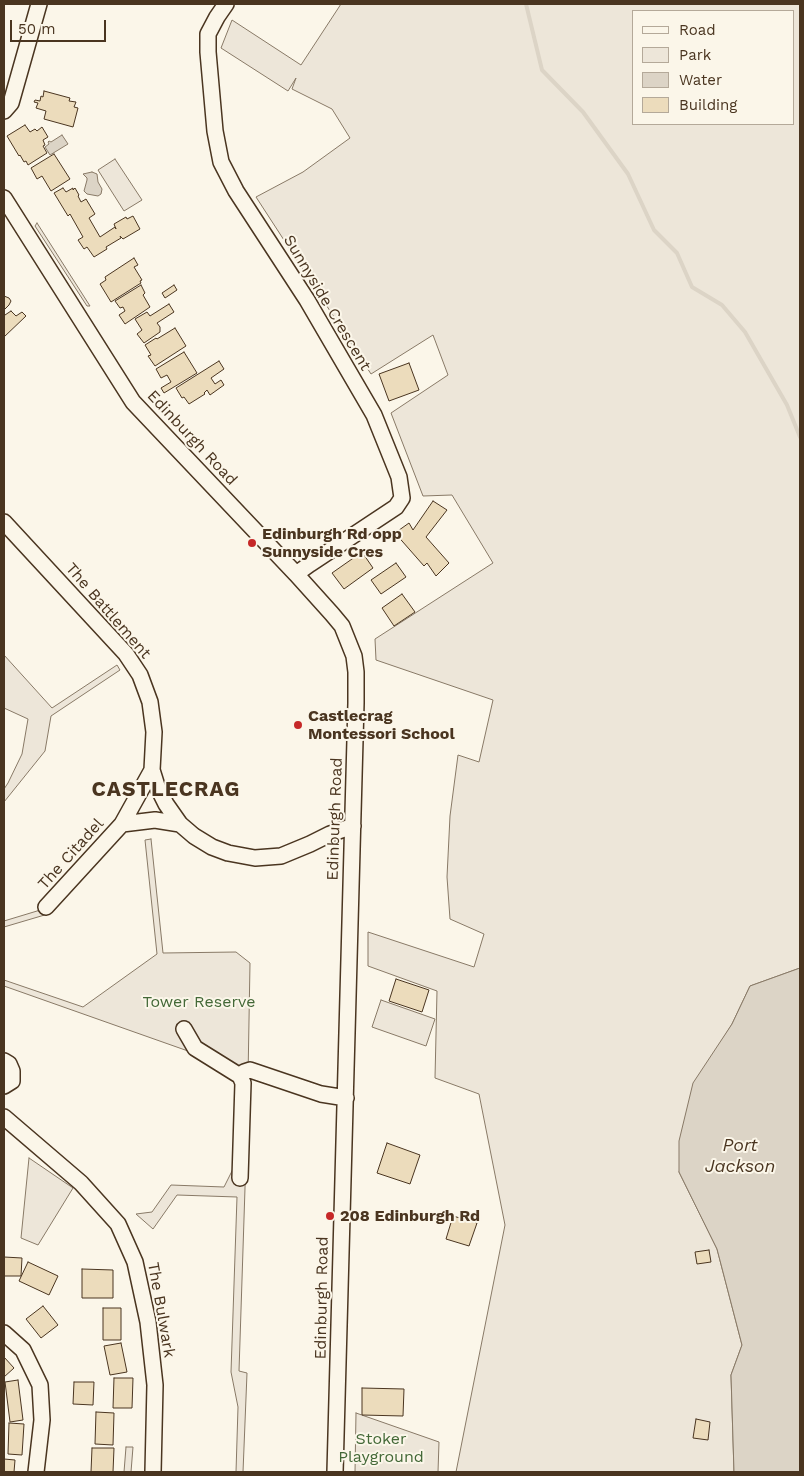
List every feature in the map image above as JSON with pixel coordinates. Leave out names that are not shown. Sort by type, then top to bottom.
[{"type":"street","points":[[4,111],[11,103],[39,4]]},
{"type":"street","name":"Sunnyside Crescent","points":[[226,4],[208,34],[215,131],[221,162],[236,192],[307,300],[374,415],[398,477],[402,498],[396,507],[296,574]]},
{"type":"street","name":"Edinburgh Road","points":[[4,198],[133,402],[296,574],[342,626],[354,656],[356,672],[353,826],[335,1472]]},
{"type":"street","name":"The Battlement","points":[[4,522],[126,654],[140,675],[150,702],[154,732],[152,770],[166,804],[180,824]]},
{"type":"street","name":"The Battlement","points":[[126,817],[152,770]]},
{"type":"street","name":"The Citadel","points":[[46,907],[126,817],[180,824],[194,836],[212,847],[228,853],[255,858],[281,856],[353,826]]},
{"type":"street","points":[[184,1029],[195,1048],[240,1076],[243,1083],[240,1178]]},
{"type":"street","points":[[4,1061],[9,1064],[12,1071],[12,1081],[4,1086]]},
{"type":"street","points":[[240,1076],[250,1070],[321,1094],[346,1098]]},
{"type":"street","name":"The Bulwark","points":[[4,1118],[81,1183],[118,1224],[135,1262],[148,1322],[155,1385],[153,1472]]},
{"type":"street","points":[[4,1333],[23,1350],[40,1385],[42,1420],[36,1472]]},
{"type":"green space","points":[[341,4],[800,4],[800,968],[750,986],[732,1024],[719,1045],[679,1172],[717,1249],[742,1345],[731,1375],[734,1472],[456,1472],[505,1225],[479,1094],[435,1078],[437,991],[368,966],[368,932],[474,967],[484,934],[450,919],[447,877],[450,816],[458,755],[479,762],[493,700],[376,660],[375,639],[493,563],[452,495],[423,496],[391,413],[448,375],[433,335],[371,374],[256,197],[303,172],[350,138],[332,109],[292,89],[296,78],[288,91],[221,48],[232,20],[301,65]]},
{"type":"green space","points":[[115,159],[142,200],[124,211],[98,170]]},
{"type":"green space","points":[[37,223],[90,306],[87,306],[35,226]]},
{"type":"green space","points":[[4,655],[52,708],[117,665],[120,670],[51,716],[45,751],[4,802],[4,789],[22,754],[28,719],[4,708]]},
{"type":"green space","name":"Tower Reserve","points":[[151,839],[163,953],[236,952],[250,963],[248,1078],[241,1081],[188,1051],[4,986],[4,980],[83,1007],[157,954],[145,840]]},
{"type":"green space","points":[[47,908],[48,914],[4,927],[4,921]]},
{"type":"green space","points":[[381,1000],[435,1019],[426,1046],[372,1027]]},
{"type":"green space","points":[[29,1158],[73,1188],[38,1245],[21,1238]]},
{"type":"green space","points":[[246,1158],[239,1371],[247,1373],[243,1472],[236,1472],[238,1407],[231,1372],[237,1197],[177,1195],[153,1229],[136,1214],[152,1212],[171,1185],[224,1187],[238,1159]]},
{"type":"green space","name":"Stoker Playground","points":[[356,1413],[439,1442],[438,1472],[355,1472]]},
{"type":"green space","points":[[126,1447],[133,1447],[131,1472],[124,1472]]},
{"type":"water","points":[[62,135],[68,144],[50,155],[45,147],[49,144],[48,142]]},
{"type":"water","points":[[92,172],[97,174],[98,182],[102,189],[101,194],[98,196],[87,194],[84,191],[87,178],[83,174]]},
{"type":"water","name":"Port Jackson","points":[[800,968],[800,1472],[734,1472],[731,1375],[742,1345],[717,1249],[679,1172],[679,1141],[693,1083],[732,1024],[750,986]]},
{"type":"building","points":[[44,91],[70,98],[69,101],[76,102],[74,107],[78,108],[73,127],[44,119],[46,111],[36,108],[38,103],[34,102],[35,100],[40,101]]},
{"type":"building","points":[[25,125],[30,132],[35,129],[37,131],[42,127],[48,137],[43,140],[45,145],[43,146],[47,153],[28,165],[19,156],[7,136]]},
{"type":"building","points":[[54,154],[70,179],[51,191],[42,176],[37,179],[31,168]]},
{"type":"building","points":[[63,188],[66,192],[75,188],[81,202],[86,199],[95,214],[89,218],[100,237],[115,227],[116,229],[114,224],[126,217],[127,219],[133,216],[140,229],[123,239],[120,236],[121,238],[94,257],[87,247],[84,249],[78,240],[83,237],[70,214],[68,216],[54,193]]},
{"type":"building","points":[[134,258],[138,265],[134,267],[142,280],[140,281],[141,283],[111,302],[100,284],[106,280],[105,277]]},
{"type":"building","points":[[141,285],[145,293],[143,295],[150,307],[125,324],[119,315],[125,311],[115,301]]},
{"type":"building","points":[[174,285],[177,290],[165,298],[162,293]]},
{"type":"building","points":[[4,296],[11,301],[4,310]]},
{"type":"building","points":[[169,304],[174,312],[157,323],[160,327],[160,332],[144,343],[137,334],[142,330],[135,319],[147,312],[150,316]]},
{"type":"building","points":[[11,311],[16,316],[22,312],[26,316],[4,337],[4,314]]},
{"type":"building","points":[[175,328],[186,346],[155,366],[148,356],[151,355],[145,345]]},
{"type":"building","points":[[184,352],[197,373],[164,393],[161,388],[171,382],[167,375],[161,378],[156,369]]},
{"type":"building","points":[[219,361],[224,369],[211,378],[215,384],[221,380],[224,385],[210,395],[207,390],[205,394],[189,404],[184,397],[182,398],[176,388]]},
{"type":"building","points":[[409,363],[419,390],[389,401],[379,374]]},
{"type":"building","points":[[433,501],[447,510],[426,537],[449,563],[436,576],[427,563],[424,566],[395,533],[409,523],[413,530]]},
{"type":"building","points":[[362,552],[373,568],[344,589],[332,573]]},
{"type":"building","points":[[396,563],[406,577],[381,594],[371,580]]},
{"type":"building","points":[[402,594],[415,612],[394,626],[382,608]]},
{"type":"building","points":[[396,979],[429,990],[422,1012],[389,1001]]},
{"type":"building","points":[[387,1143],[420,1155],[410,1184],[377,1173]]},
{"type":"building","points":[[453,1216],[477,1223],[469,1246],[446,1239]]},
{"type":"building","points":[[709,1250],[711,1262],[697,1264],[695,1252]]},
{"type":"building","points":[[4,1257],[22,1258],[21,1276],[4,1276]]},
{"type":"building","points":[[28,1262],[58,1276],[49,1295],[19,1281]]},
{"type":"building","points":[[82,1269],[113,1270],[113,1298],[82,1298]]},
{"type":"building","points":[[43,1306],[58,1325],[41,1338],[26,1319]]},
{"type":"building","points":[[103,1308],[121,1308],[121,1340],[103,1340]]},
{"type":"building","points":[[121,1343],[127,1372],[110,1375],[104,1346]]},
{"type":"building","points":[[4,1357],[14,1368],[4,1377]]},
{"type":"building","points":[[114,1378],[133,1378],[132,1408],[113,1408]]},
{"type":"building","points":[[18,1380],[23,1420],[10,1422],[5,1382]]},
{"type":"building","points":[[74,1382],[94,1382],[93,1405],[73,1404]]},
{"type":"building","points":[[362,1388],[404,1389],[403,1416],[362,1415]]},
{"type":"building","points":[[96,1412],[114,1413],[113,1445],[95,1444]]},
{"type":"building","points":[[696,1419],[710,1422],[708,1440],[693,1438]]},
{"type":"building","points":[[9,1423],[24,1424],[22,1455],[8,1454]]},
{"type":"building","points":[[92,1448],[114,1448],[113,1472],[91,1472]]},
{"type":"building","points":[[4,1459],[15,1460],[14,1472],[4,1472]]},
{"type":"waterway","points":[[526,4],[542,70],[583,112],[628,174],[654,230],[677,253],[692,287],[722,305],[745,332],[787,405],[800,437]]},
{"type":"place","name":"Edinburgh Rd opp Sunnyside Cres","points":[[252,543]]},
{"type":"place","name":"Castlecrag Montessori School","points":[[298,725]]},
{"type":"place","name":"208 Edinburgh Rd","points":[[330,1216]]},
{"type":"district","name":"CASTLECRAG","points":[[166,790]]}]
